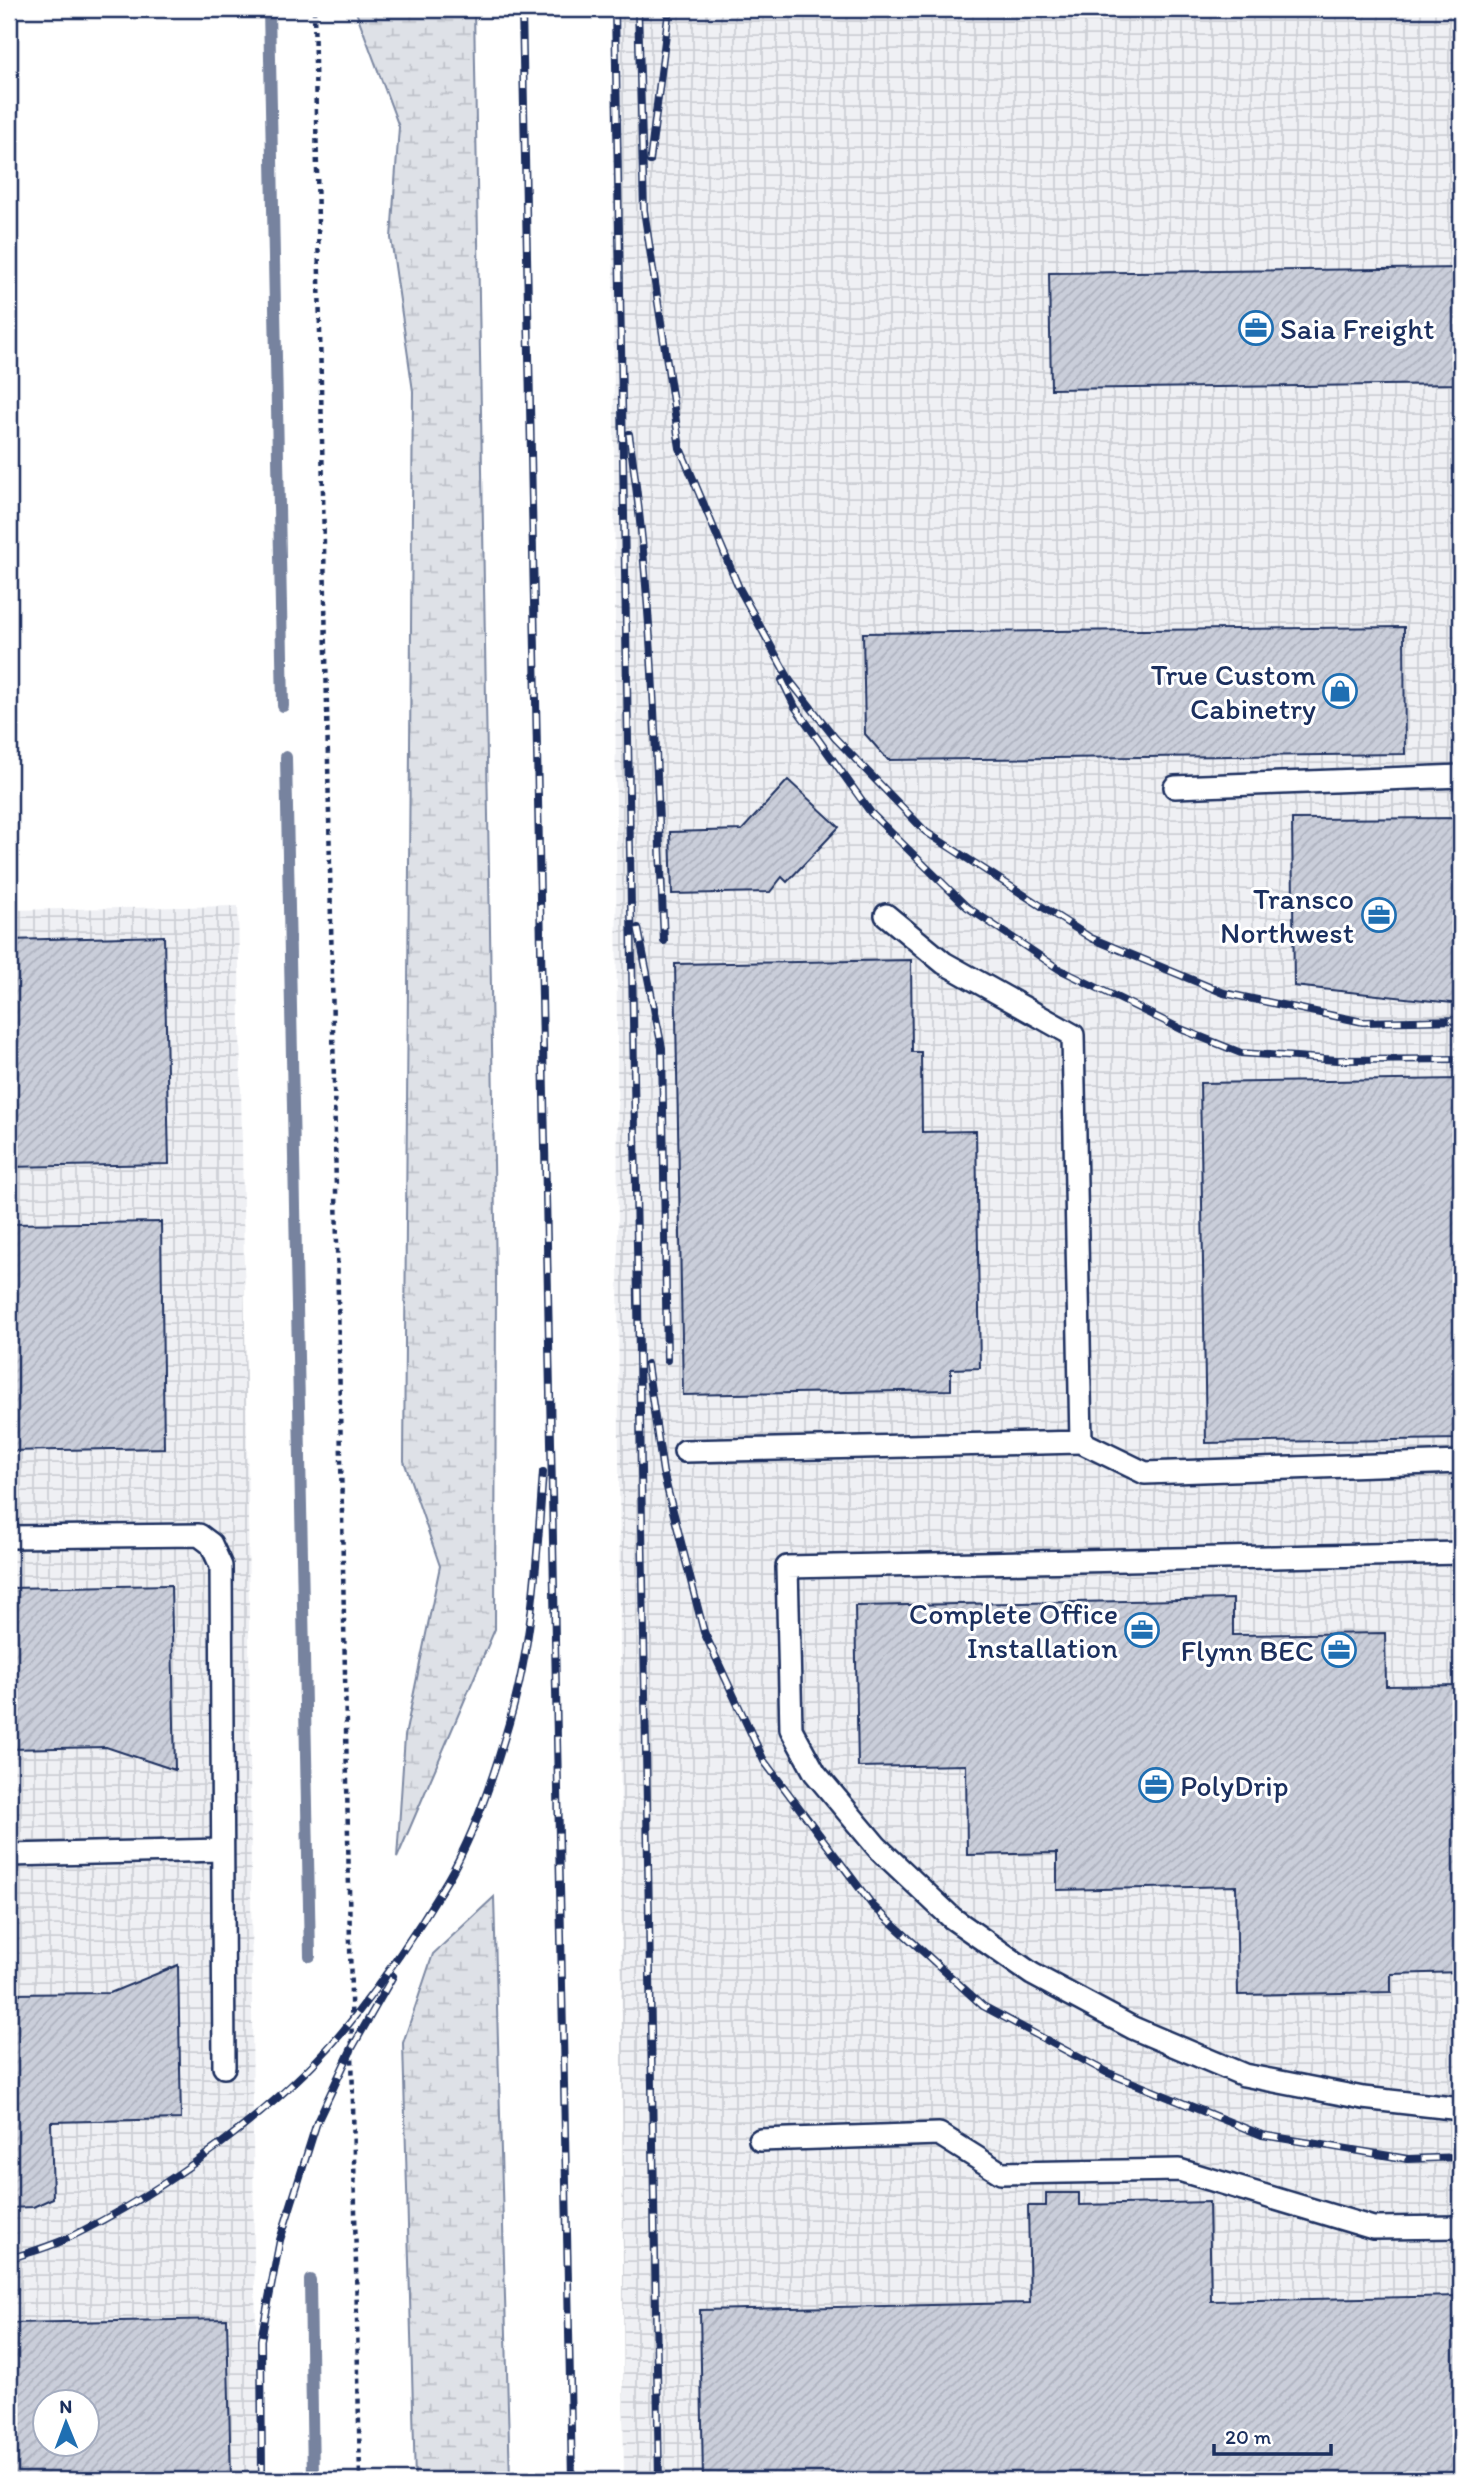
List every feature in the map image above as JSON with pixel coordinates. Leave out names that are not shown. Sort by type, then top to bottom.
[{"type":"lane","points":[[1175,787],[1461,776]]},
{"type":"lane","points":[[886,915],[944,963],[1073,1035],[1081,1442]]},
{"type":"lane","points":[[685,1451],[1081,1442],[1145,1473],[1461,1462]]},
{"type":"lane","points":[[9,1537],[199,1535],[211,1544],[221,1566],[224,2067]]},
{"type":"lane","points":[[1461,1553],[788,1567],[791,1729],[815,1773],[877,1847],[952,1918],[1032,1974],[1133,2028],[1244,2075],[1363,2098],[1461,2109]]},
{"type":"lane","points":[[9,1855],[222,1850]]},
{"type":"lane","points":[[760,2140],[939,2134],[1001,2173],[1179,2169],[1373,2228],[1461,2227]]},
{"type":"path","points":[[314,9],[360,2480]]},
{"type":"shaded area","points":[[612,9],[1461,9],[1461,2480],[624,2480]]},
{"type":"shaded area","points":[[238,906],[248,1507],[254,2260],[261,2480],[9,2480],[9,910]]},
{"type":"green space","points":[[355,9],[474,9],[496,1277],[495,1629],[397,1858],[405,1736],[440,1566],[404,1461],[413,391],[391,238],[399,127]]},
{"type":"green space","points":[[494,1897],[510,2480],[415,2480],[403,2043],[433,1954]]},
{"type":"building","name":"Saia Freight","points":[[1461,268],[1461,384],[1051,389],[1049,273]]},
{"type":"building","points":[[1404,627],[1405,754],[888,760],[865,734],[863,633]]},
{"type":"building","points":[[788,780],[839,827],[787,882],[782,877],[770,892],[672,894],[670,832],[742,830]]},
{"type":"building","points":[[1461,818],[1461,1004],[1294,986],[1292,819]]},
{"type":"building","points":[[164,936],[169,1164],[9,1167],[9,940]]},
{"type":"building","points":[[911,960],[912,1052],[921,1052],[922,1132],[976,1131],[980,1368],[951,1369],[951,1390],[683,1395],[675,964]]},
{"type":"building","points":[[1461,1079],[1461,1439],[1206,1443],[1200,1083]]},
{"type":"building","points":[[161,1222],[164,1448],[9,1451],[9,1224]]},
{"type":"building","points":[[171,1585],[175,1770],[106,1747],[9,1749],[9,1588]]},
{"type":"building","points":[[1233,1599],[1233,1635],[1385,1633],[1386,1686],[1461,1685],[1461,1972],[1391,1974],[1391,1992],[1238,1995],[1236,1886],[1057,1890],[1057,1853],[967,1855],[966,1765],[858,1767],[855,1606]]},
{"type":"building","points":[[178,1965],[181,2119],[51,2122],[53,2198],[33,2207],[9,2208],[9,1994],[110,1993]]},
{"type":"building","points":[[1046,2193],[1079,2193],[1079,2205],[1209,2202],[1211,2301],[1461,2296],[1461,2480],[703,2480],[700,2310],[1030,2303],[1028,2206],[1046,2206]]},
{"type":"building","points":[[227,2319],[231,2480],[9,2480],[9,2323]]},
{"type":"waterway","points":[[269,9],[283,706]]},
{"type":"waterway","points":[[286,757],[310,1956]]},
{"type":"waterway","points":[[310,2280],[313,2480]]},
{"type":"railway","points":[[522,9],[572,2480]]},
{"type":"railway","points":[[615,9],[659,2480]]},
{"type":"railway","points":[[638,9],[644,210],[680,448],[739,588],[790,681],[835,738],[926,832],[1091,938],[1224,993],[1363,1022],[1461,1020]]},
{"type":"railway","points":[[650,161],[669,9]]},
{"type":"railway","points":[[629,434],[649,623],[664,941]]},
{"type":"railway","points":[[782,680],[795,707],[871,813],[967,907],[1059,969],[1181,1029],[1241,1053],[1337,1060],[1461,1059]]},
{"type":"railway","points":[[638,928],[662,1048],[667,1360]]},
{"type":"railway","points":[[647,1364],[663,1472],[704,1632],[764,1761],[873,1906],[983,2006],[1106,2072],[1262,2135],[1408,2159],[1461,2157]]},
{"type":"railway","points":[[9,2259],[57,2243],[102,2221],[220,2145],[293,2084],[324,2052],[352,2020],[399,1956],[442,1889],[463,1850],[503,1744],[529,1630],[543,1472]]},
{"type":"railway","points":[[262,2480],[261,2340],[280,2240],[317,2122],[352,2048],[393,1976]]},
{"type":"place","name":"Saia Freight","points":[[1256,328]]},
{"type":"place","name":"True Custom Cabinetry","points":[[1340,691]]},
{"type":"place","name":"Transco Northwest","points":[[1379,915]]},
{"type":"place","name":"Complete Office Installation","points":[[1142,1630]]},
{"type":"place","name":"Flynn BEC","points":[[1339,1650]]},
{"type":"place","name":"PolyDrip","points":[[1156,1785]]}]
